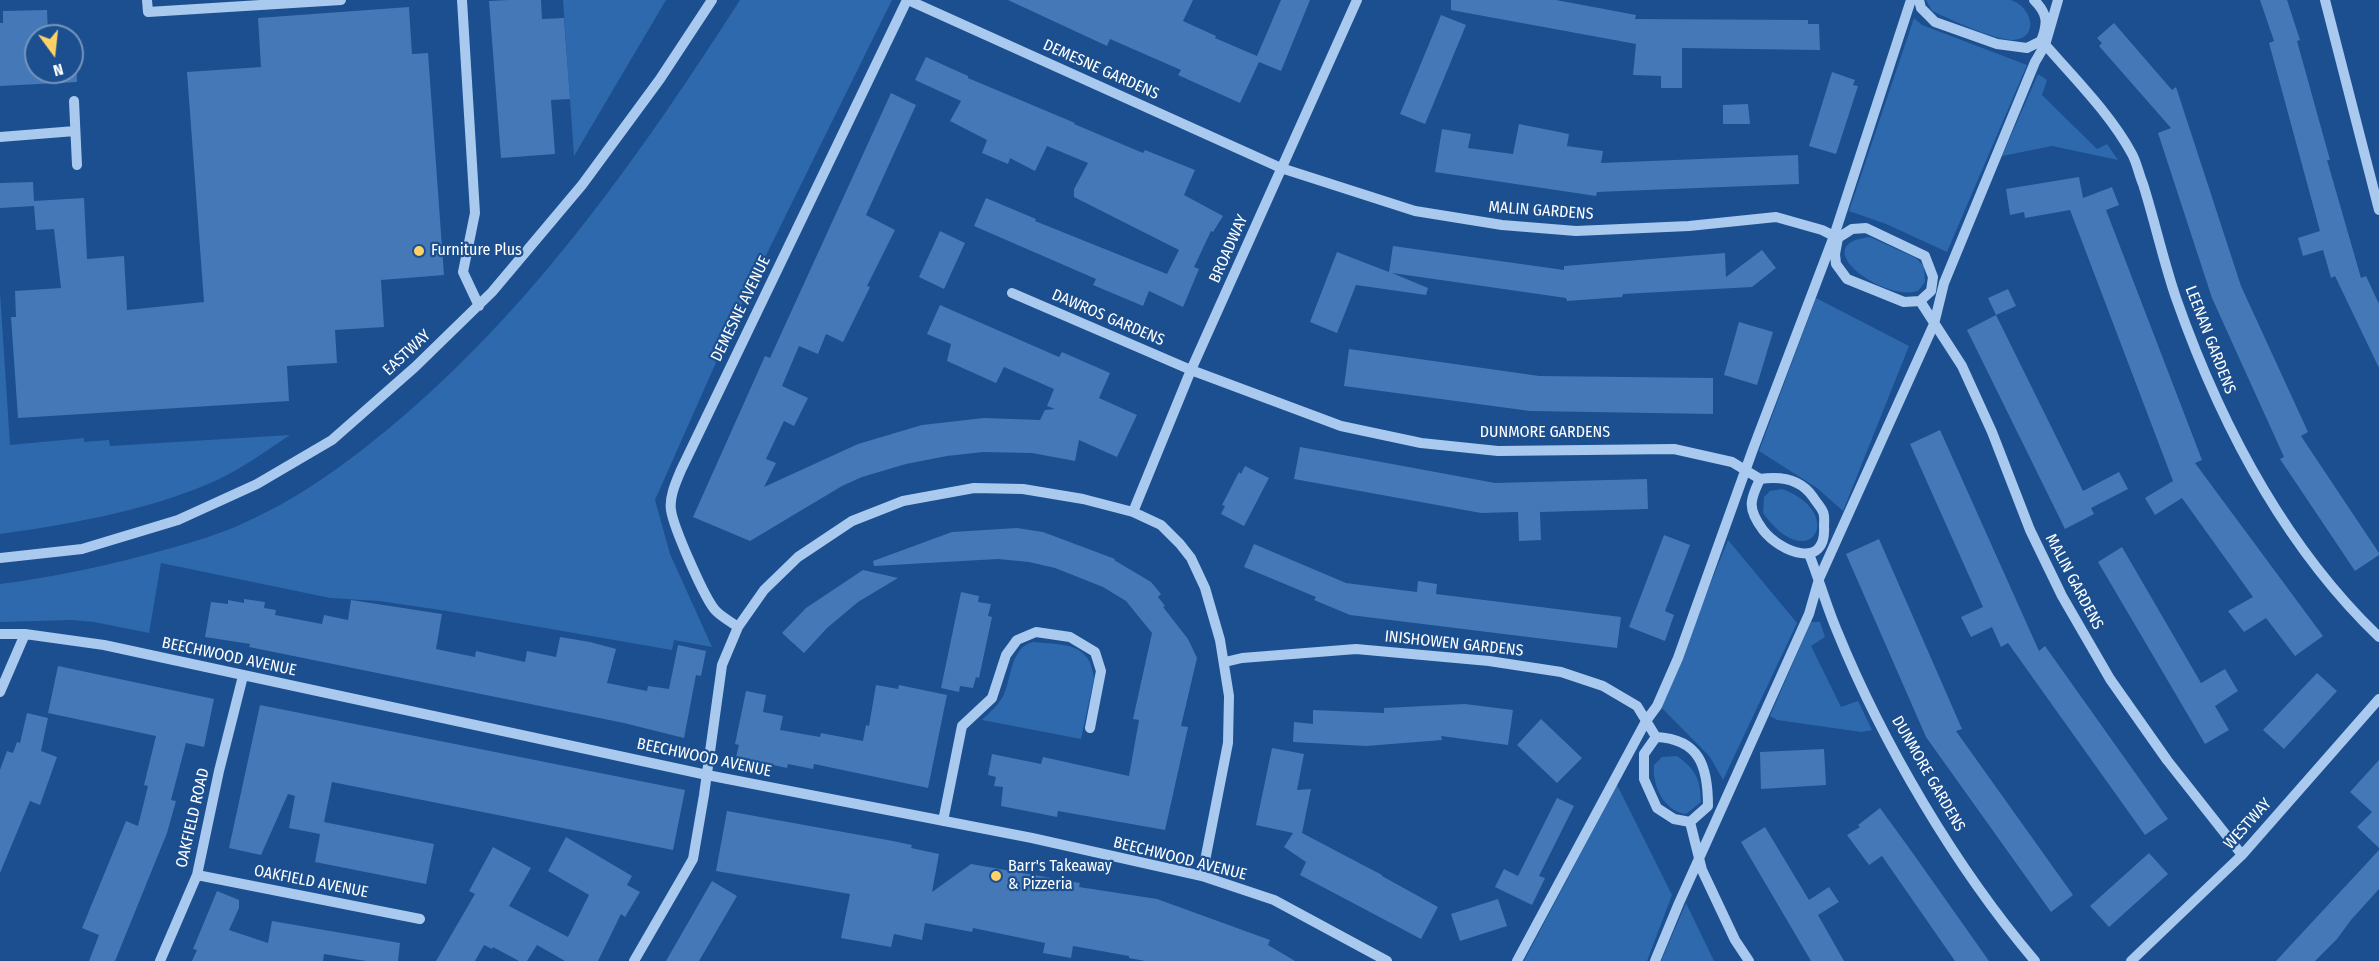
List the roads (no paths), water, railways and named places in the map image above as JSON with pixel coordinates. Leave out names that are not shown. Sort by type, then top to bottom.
[{"type":"street","points":[[147,0],[148,12],[341,0]]},
{"type":"street","points":[[462,0],[475,213],[463,272],[479,306]]},
{"type":"street","name":"EASTWAY","points":[[0,558],[82,549],[178,520],[256,484],[332,440],[415,367],[479,306],[582,185],[660,79],[712,0]]},
{"type":"street","name":"DEMESNE GARDENS","points":[[907,0],[1281,168]]},
{"type":"street","name":"DEMESNE AVENUE","points":[[738,627],[715,610],[693,568],[679,536],[671,509],[673,492],[695,439],[907,0]]},
{"type":"street","name":"BROADWAY","points":[[1132,512],[1191,370],[1358,0]]},
{"type":"street","points":[[1517,961],[1646,721],[1658,706],[1678,658],[1746,470],[1836,237],[1911,0]]},
{"type":"street","points":[[1919,0],[1921,8],[1935,22],[1997,45],[2027,48],[2043,43]]},
{"type":"street","points":[[2034,0],[2043,10],[2048,24],[2043,43]]},
{"type":"street","points":[[1654,961],[1809,614],[1819,579],[1934,324],[1944,283],[2043,43],[2058,0]]},
{"type":"street","points":[[2325,0],[2379,210]]},
{"type":"street","name":"LEENAN GARDENS","points":[[2043,43],[2098,105],[2133,155],[2175,295],[2204,373],[2236,439],[2268,497],[2307,556],[2354,613],[2379,638]]},
{"type":"street","points":[[74,101],[77,165]]},
{"type":"street","points":[[0,137],[75,131]]},
{"type":"street","name":"MALIN GARDENS","points":[[1281,168],[1415,211],[1502,225],[1576,231],[1689,226],[1776,218],[1822,230],[1836,237]]},
{"type":"street","points":[[1866,228],[1925,256],[1933,278],[1931,291],[1920,301],[1904,302],[1847,279],[1836,264],[1836,237],[1852,230],[1866,228]]},
{"type":"street","name":"DAWROS GARDENS","points":[[1012,293],[1191,370]]},
{"type":"street","name":"MALIN GARDENS","points":[[1920,301],[1962,366],[1992,432],[2030,530],[2062,596],[2098,659],[2167,759],[2242,855]]},
{"type":"street","name":"DUNMORE GARDENS","points":[[1191,370],[1341,426],[1421,443],[1498,451],[1674,449],[1732,462],[1760,479]]},
{"type":"street","points":[[1780,476],[1789,478],[1810,492],[1824,513],[1825,535],[1818,549],[1809,554],[1798,554],[1786,550],[1771,540],[1756,520],[1751,503],[1760,479],[1780,476]]},
{"type":"street","points":[[634,961],[693,859],[722,665],[738,627],[764,590],[798,557],[852,522],[903,501],[974,488],[1023,489],[1083,499],[1132,512],[1161,525],[1191,558],[1205,588],[1225,662],[1229,696],[1228,743],[1202,876]]},
{"type":"street","name":"DUNMORE GARDENS","points":[[1809,554],[1836,630],[1905,772],[2008,930],[2035,961]]},
{"type":"street","points":[[943,821],[962,726],[992,698],[1006,655],[1017,640],[1036,632],[1070,637],[1095,652],[1101,671],[1090,728]]},
{"type":"street","name":"BEECHWOOD AVENUE","points":[[0,634],[25,634],[104,645],[707,775],[943,821],[1202,876],[1274,900],[1387,961]]},
{"type":"street","points":[[0,692],[25,634]]},
{"type":"street","name":"INISHOWEN GARDENS","points":[[1225,662],[1242,658],[1356,649],[1489,661],[1561,672],[1603,686],[1636,706],[1656,737]]},
{"type":"street","name":"OAKFIELD ROAD","points":[[160,961],[197,875],[219,771],[243,676]]},
{"type":"street","name":"WESTWAY","points":[[2131,961],[2242,855],[2379,699]]},
{"type":"street","points":[[1656,737],[1673,738],[1682,742],[1696,754],[1704,767],[1708,781],[1708,806],[1690,822],[1674,819],[1657,808],[1644,779],[1644,754],[1656,737]]},
{"type":"street","points":[[1690,822],[1702,870],[1735,940],[1749,961]]},
{"type":"street","name":"OAKFIELD AVENUE","points":[[197,875],[420,919]]},
{"type":"place","name":"Furniture Plus","points":[[419,251]]},
{"type":"place","name":"Barr's Takeaway & Pizzeria","points":[[996,876]]}]
